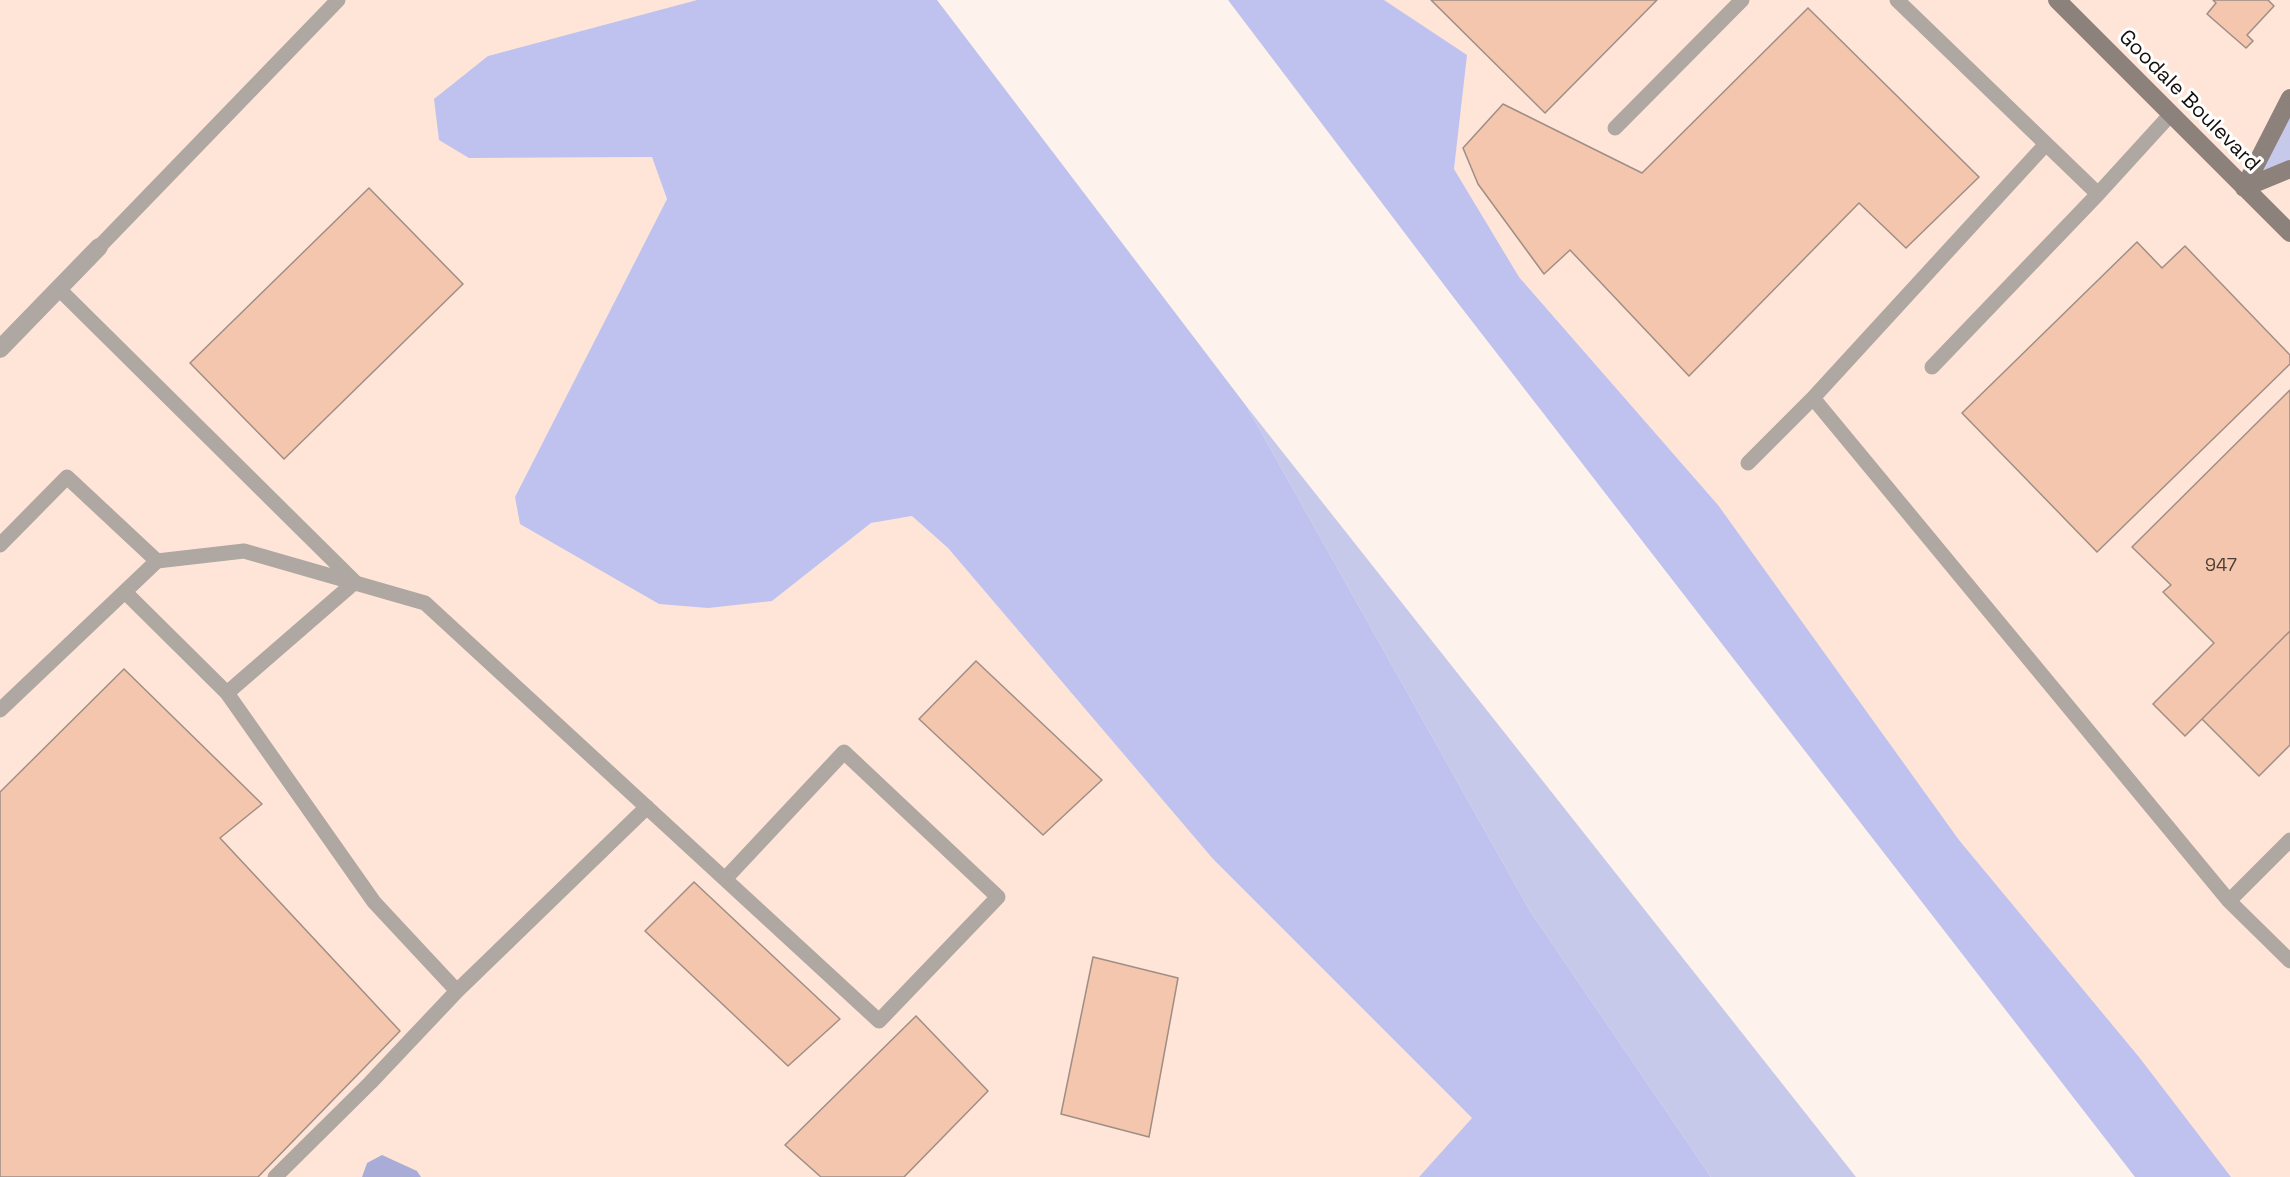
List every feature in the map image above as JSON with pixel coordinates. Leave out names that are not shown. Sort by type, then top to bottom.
[{"type":"main road","name":"Goodale Boulevard","points":[[2058,0],[2290,233]]},
{"type":"main road","points":[[2244,188],[2290,98]]},
{"type":"main road","points":[[2244,188],[2290,169]]},
{"type":"street","points":[[0,349],[99,247]]},
{"type":"lane","points":[[99,247],[339,0]]},
{"type":"lane","points":[[1615,128],[1742,0]]},
{"type":"lane","points":[[1897,0],[2098,194]]},
{"type":"lane","points":[[1932,367],[2098,194],[2171,114]]},
{"type":"lane","points":[[1748,463],[1813,398],[2046,144]]},
{"type":"lane","points":[[58,288],[355,582]]},
{"type":"lane","points":[[1813,398],[2229,901],[2290,961]]},
{"type":"lane","points":[[0,545],[67,477],[157,561]]},
{"type":"lane","points":[[0,710],[157,561],[244,551],[425,603],[879,1021],[999,897],[844,752],[725,879]]},
{"type":"lane","points":[[227,693],[355,582]]},
{"type":"lane","points":[[125,592],[227,693],[374,902],[457,991]]},
{"type":"lane","points":[[275,1177],[370,1083],[457,991],[647,807]]},
{"type":"lane","points":[[2229,901],[2290,840]]},
{"type":"shaded area","points":[[0,0],[697,0],[488,56],[469,158],[652,157],[667,199],[515,497],[595,566],[659,604],[772,601],[871,523],[912,516],[948,548],[1213,859],[1472,1118],[1419,1177],[421,1177],[417,1171],[367,1163],[362,1177],[0,1177]]},
{"type":"shaded area","points":[[697,0],[937,0],[1247,407],[1530,911],[1711,1177],[1419,1177],[1472,1118],[1213,859],[948,548],[912,516],[871,523],[772,601],[708,608],[659,604],[520,524],[515,497],[667,199],[652,157],[469,158],[439,140],[434,99],[488,56]]},
{"type":"shaded area","points":[[1228,0],[1384,0],[1467,55],[1454,169],[1519,277],[1718,505],[1959,840],[2139,1057],[2231,1177],[2135,1177],[1454,298]]},
{"type":"shaded area","points":[[1384,0],[2290,0],[2290,1177],[2231,1177],[2139,1057],[1959,840],[1718,505],[1519,277],[1454,169],[1466,55]]},
{"type":"shaded area","points":[[2290,98],[2290,169],[2244,188]]},
{"type":"shaded area","points":[[1247,407],[1856,1177],[1711,1177],[1530,911]]},
{"type":"shaded area","points":[[382,1155],[417,1171],[421,1177],[362,1177],[367,1163]]},
{"type":"building","points":[[1431,0],[1657,0],[1545,113]]},
{"type":"building","points":[[2213,0],[2268,0],[2274,6],[2247,35],[2253,41],[2246,48],[2207,14],[2216,3]]},
{"type":"building","points":[[1808,8],[1979,177],[1906,248],[1859,203],[1689,376],[1570,250],[1544,274],[1478,184],[1463,148],[1503,104],[1642,173]]},
{"type":"building","points":[[369,188],[463,284],[284,459],[190,363]]},
{"type":"building","points":[[2137,242],[2162,268],[2185,246],[2290,355],[2290,364],[2097,552],[1962,413]]},
{"type":"building","points":[[2290,390],[2290,631],[2185,736],[2153,704],[2214,643],[2163,592],[2171,585],[2132,547]]},
{"type":"building","points":[[2290,631],[2290,745],[2259,776],[2202,719]]},
{"type":"building","points":[[976,661],[1102,780],[1043,835],[919,719]]},
{"type":"building","points":[[124,669],[262,804],[220,838],[400,1031],[258,1177],[0,1177],[0,792]]},
{"type":"building","points":[[694,882],[840,1019],[788,1066],[645,931]]},
{"type":"building","points":[[1093,957],[1178,978],[1149,1137],[1061,1114]]},
{"type":"building","points":[[916,1016],[988,1091],[904,1177],[821,1177],[785,1145]]}]
